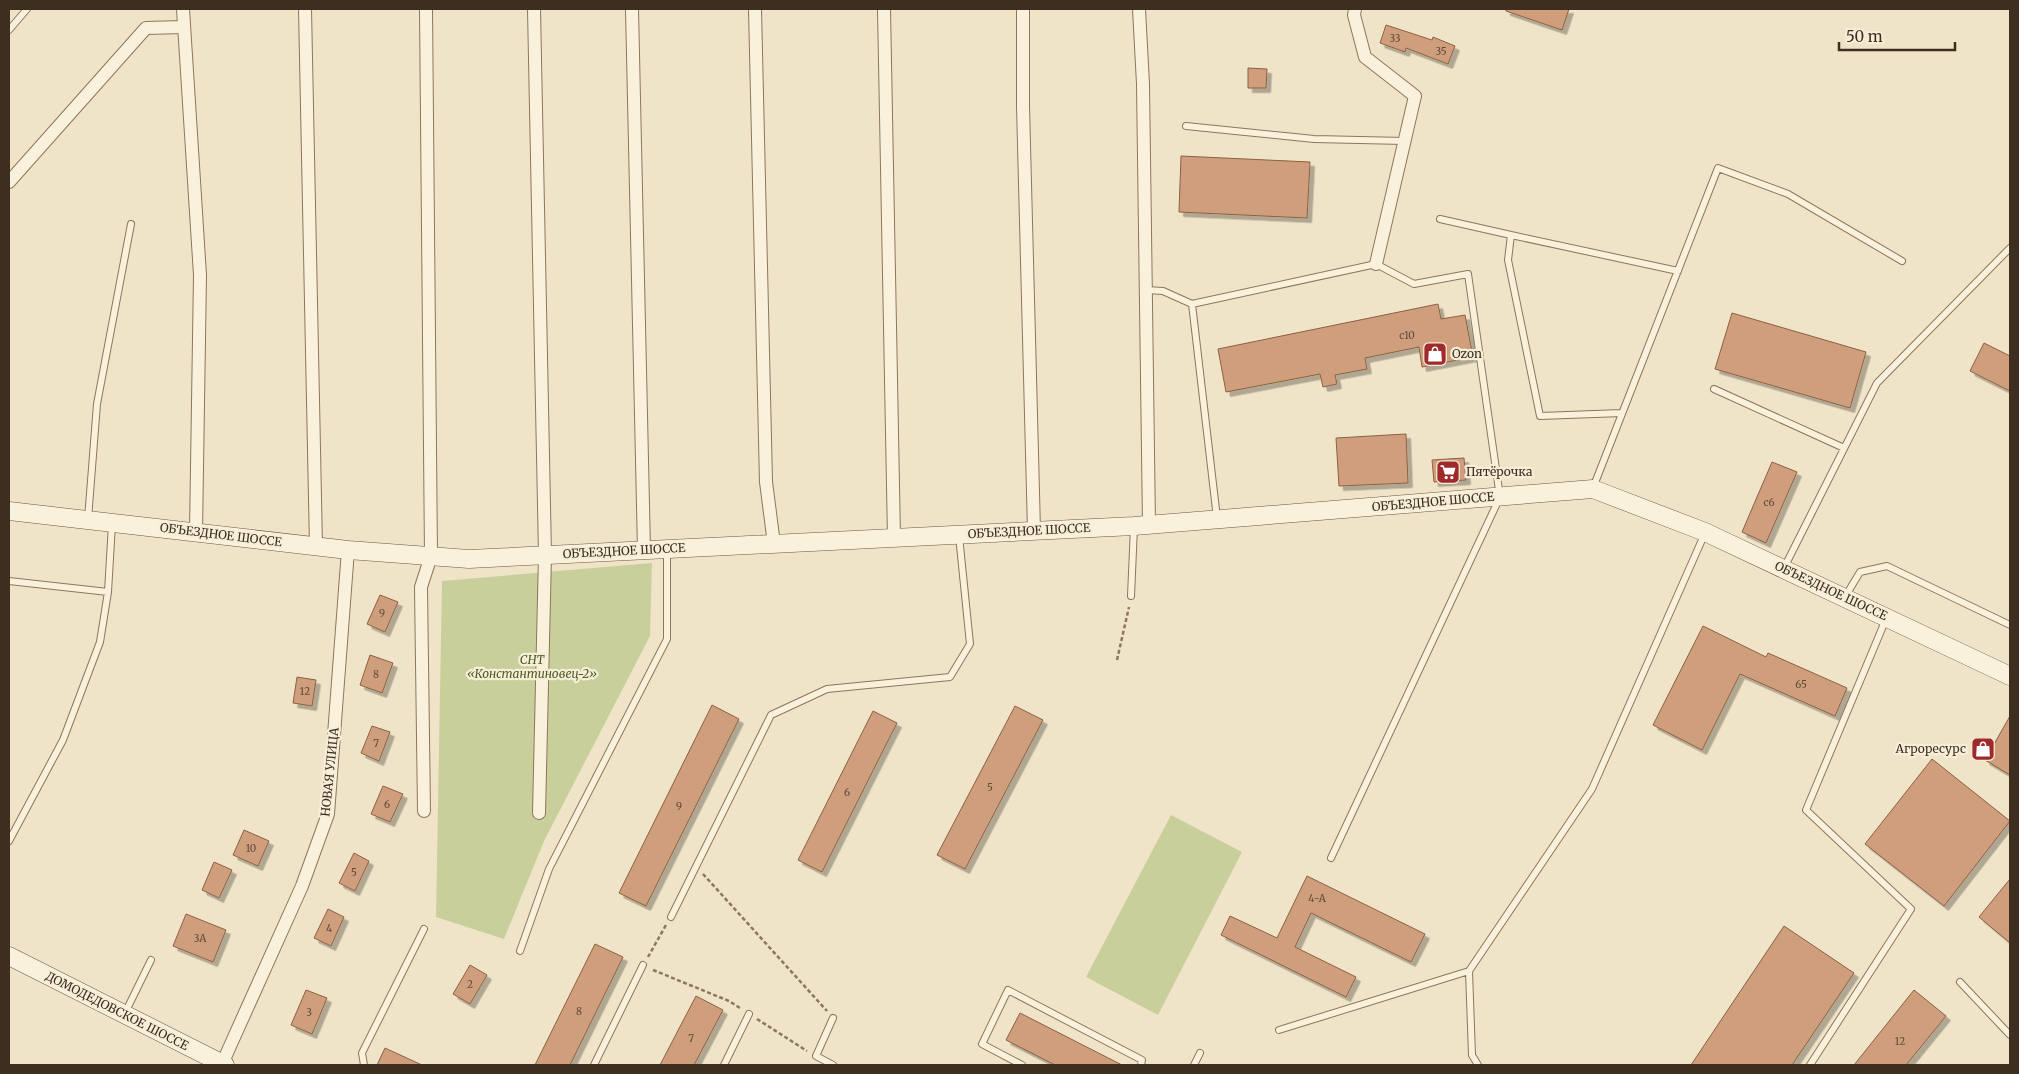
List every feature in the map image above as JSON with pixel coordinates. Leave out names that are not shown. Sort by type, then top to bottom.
[{"type":"main road","name":"ОБЪЕЗДНОЕ ШОССЕ","points":[[9,511],[316,547],[469,559],[1141,526],[1593,489],[1705,532],[2010,676]]},
{"type":"main road","name":"ДОМОДЕДОВСКОЕ ШОССЕ","points":[[9,956],[224,1065]]},
{"type":"street","points":[[183,9],[200,275],[196,532]]},
{"type":"street","points":[[305,9],[316,547]]},
{"type":"street","points":[[424,811],[421,587],[431,556],[426,9]]},
{"type":"street","points":[[534,9],[545,555],[539,813]]},
{"type":"street","points":[[632,9],[644,550]]},
{"type":"street","points":[[756,9],[766,482],[774,544]]},
{"type":"street","points":[[884,9],[894,538]]},
{"type":"street","points":[[1023,9],[1023,106],[1034,531]]},
{"type":"street","points":[[1140,9],[1146,290],[1141,526]]},
{"type":"street","points":[[1355,9],[1354,15],[1365,57],[1415,96],[1376,264]]},
{"type":"street","points":[[9,182],[146,28],[184,27]]},
{"type":"street","name":"НОВАЯ УЛИЦА","points":[[224,1065],[302,886],[328,814],[348,550]]},
{"type":"lane","points":[[9,30],[27,9]]},
{"type":"lane","points":[[1186,126],[1314,139],[1405,141]]},
{"type":"lane","points":[[1593,489],[1718,168],[1788,194],[1902,261]]},
{"type":"lane","points":[[1440,219],[1678,271]]},
{"type":"lane","points":[[88,520],[98,404],[131,224]]},
{"type":"lane","points":[[1511,235],[1508,260],[1540,416],[1622,414]]},
{"type":"lane","points":[[1783,569],[1877,382],[2010,248]]},
{"type":"lane","points":[[1146,290],[1163,290],[1192,304],[1376,264],[1414,284],[1468,274],[1500,497],[1330,858]]},
{"type":"lane","points":[[1192,304],[1218,520]]},
{"type":"lane","points":[[1714,389],[1844,448]]},
{"type":"lane","points":[[9,841],[64,740],[100,642],[108,592],[112,523]]},
{"type":"lane","points":[[1131,596],[1141,526]]},
{"type":"lane","points":[[1478,1065],[1472,1055],[1468,971],[1592,789],[1705,532]]},
{"type":"lane","points":[[670,917],[770,715],[827,689],[950,677],[970,644],[959,535]]},
{"type":"lane","points":[[520,951],[549,869],[666,639],[667,549]]},
{"type":"lane","points":[[1845,598],[1860,572],[1887,566],[2010,625]]},
{"type":"lane","points":[[9,581],[108,592]]},
{"type":"lane","points":[[1810,1065],[1911,909],[1806,810],[1886,618]]},
{"type":"lane","points":[[364,1065],[362,1053],[424,928]]},
{"type":"lane","points":[[124,1014],[151,960]]},
{"type":"lane","points":[[594,1065],[644,965]]},
{"type":"lane","points":[[1279,1030],[1468,971]]},
{"type":"lane","points":[[1960,982],[2010,1035]]},
{"type":"lane","points":[[1022,1065],[982,1044],[1008,990],[1142,1060],[1141,1065]]},
{"type":"lane","points":[[724,1065],[749,1014]]},
{"type":"lane","points":[[833,1018],[816,1056],[833,1065]]},
{"type":"lane","points":[[1194,1065],[1200,1053]]},
{"type":"path","points":[[1117,660],[1131,596]]},
{"type":"path","points":[[696,866],[833,1018]]},
{"type":"path","points":[[670,917],[644,965],[729,1001],[816,1056]]},
{"type":"green space","name":"СНТ «Константиновец-2»","points":[[652,563],[650,636],[544,841],[504,939],[436,917],[442,581]]},
{"type":"green space","points":[[1171,815],[1242,852],[1158,1015],[1086,977]]},
{"type":"building","points":[[1506,9],[1569,9],[1562,30],[1506,11]]},
{"type":"building","points":[[1386,25],[1432,40],[1433,37],[1455,46],[1448,64],[1406,48],[1405,52],[1380,43]]},
{"type":"building","points":[[1248,68],[1267,69],[1266,88],[1248,88]]},
{"type":"building","points":[[1181,156],[1310,162],[1307,218],[1179,212]]},
{"type":"building","points":[[1438,304],[1441,319],[1465,315],[1473,357],[1422,367],[1419,347],[1365,358],[1367,369],[1335,375],[1337,384],[1323,387],[1320,374],[1226,392],[1218,349]]},
{"type":"building","points":[[1732,313],[1866,352],[1850,408],[1715,369]]},
{"type":"building","points":[[1984,343],[2010,356],[2010,391],[1970,371]]},
{"type":"building","points":[[1406,434],[1408,483],[1339,486],[1336,438]]},
{"type":"building","points":[[1464,458],[1466,480],[1434,482],[1432,460]]},
{"type":"building","points":[[1772,462],[1797,472],[1766,543],[1742,532]]},
{"type":"building","points":[[380,595],[398,602],[385,632],[367,624]]},
{"type":"building","points":[[1703,626],[1766,657],[1768,653],[1847,688],[1835,716],[1740,674],[1702,750],[1653,725]]},
{"type":"building","points":[[370,655],[393,663],[382,693],[360,685]]},
{"type":"building","points":[[297,677],[316,680],[312,706],[293,703]]},
{"type":"building","points":[[712,705],[739,719],[646,906],[619,893]]},
{"type":"building","points":[[1015,706],[1043,720],[965,869],[937,855]]},
{"type":"building","points":[[873,711],[897,723],[822,872],[798,860]]},
{"type":"building","points":[[2010,716],[2010,775],[1985,760]]},
{"type":"building","points":[[372,726],[390,732],[379,761],[361,753]]},
{"type":"building","points":[[1932,759],[2010,821],[1944,906],[1865,844]]},
{"type":"building","points":[[383,786],[403,794],[390,822],[371,814]]},
{"type":"building","points":[[244,830],[269,841],[258,866],[233,855]]},
{"type":"building","points":[[354,853],[369,861],[355,891],[339,883]]},
{"type":"building","points":[[214,862],[232,870],[219,898],[202,890]]},
{"type":"building","points":[[1307,876],[1425,934],[1411,962],[1311,913],[1295,947],[1356,977],[1346,997],[1221,935],[1230,916],[1277,938]]},
{"type":"building","points":[[2010,879],[2010,943],[1979,917]]},
{"type":"building","points":[[328,909],[344,917],[331,946],[314,938]]},
{"type":"building","points":[[186,914],[226,930],[213,962],[173,946]]},
{"type":"building","points":[[1784,926],[1854,973],[1792,1065],[1691,1065]]},
{"type":"building","points":[[595,944],[623,957],[570,1065],[535,1065]]},
{"type":"building","points":[[470,965],[487,975],[470,1004],[453,994]]},
{"type":"building","points":[[306,990],[327,998],[312,1034],[291,1025]]},
{"type":"building","points":[[1914,990],[1946,1016],[1906,1065],[1854,1065]]},
{"type":"building","points":[[696,996],[723,1010],[694,1065],[660,1065]]},
{"type":"building","points":[[1020,1013],[1122,1065],[1055,1065],[1006,1040]]},
{"type":"building","points":[[385,1048],[422,1065],[377,1065]]},
{"type":"place","name":"Ozon","points":[[1435,354]]},
{"type":"place","name":"Пятёрочка","points":[[1448,472]]},
{"type":"place","name":"Агроресурс","points":[[1983,749]]}]
